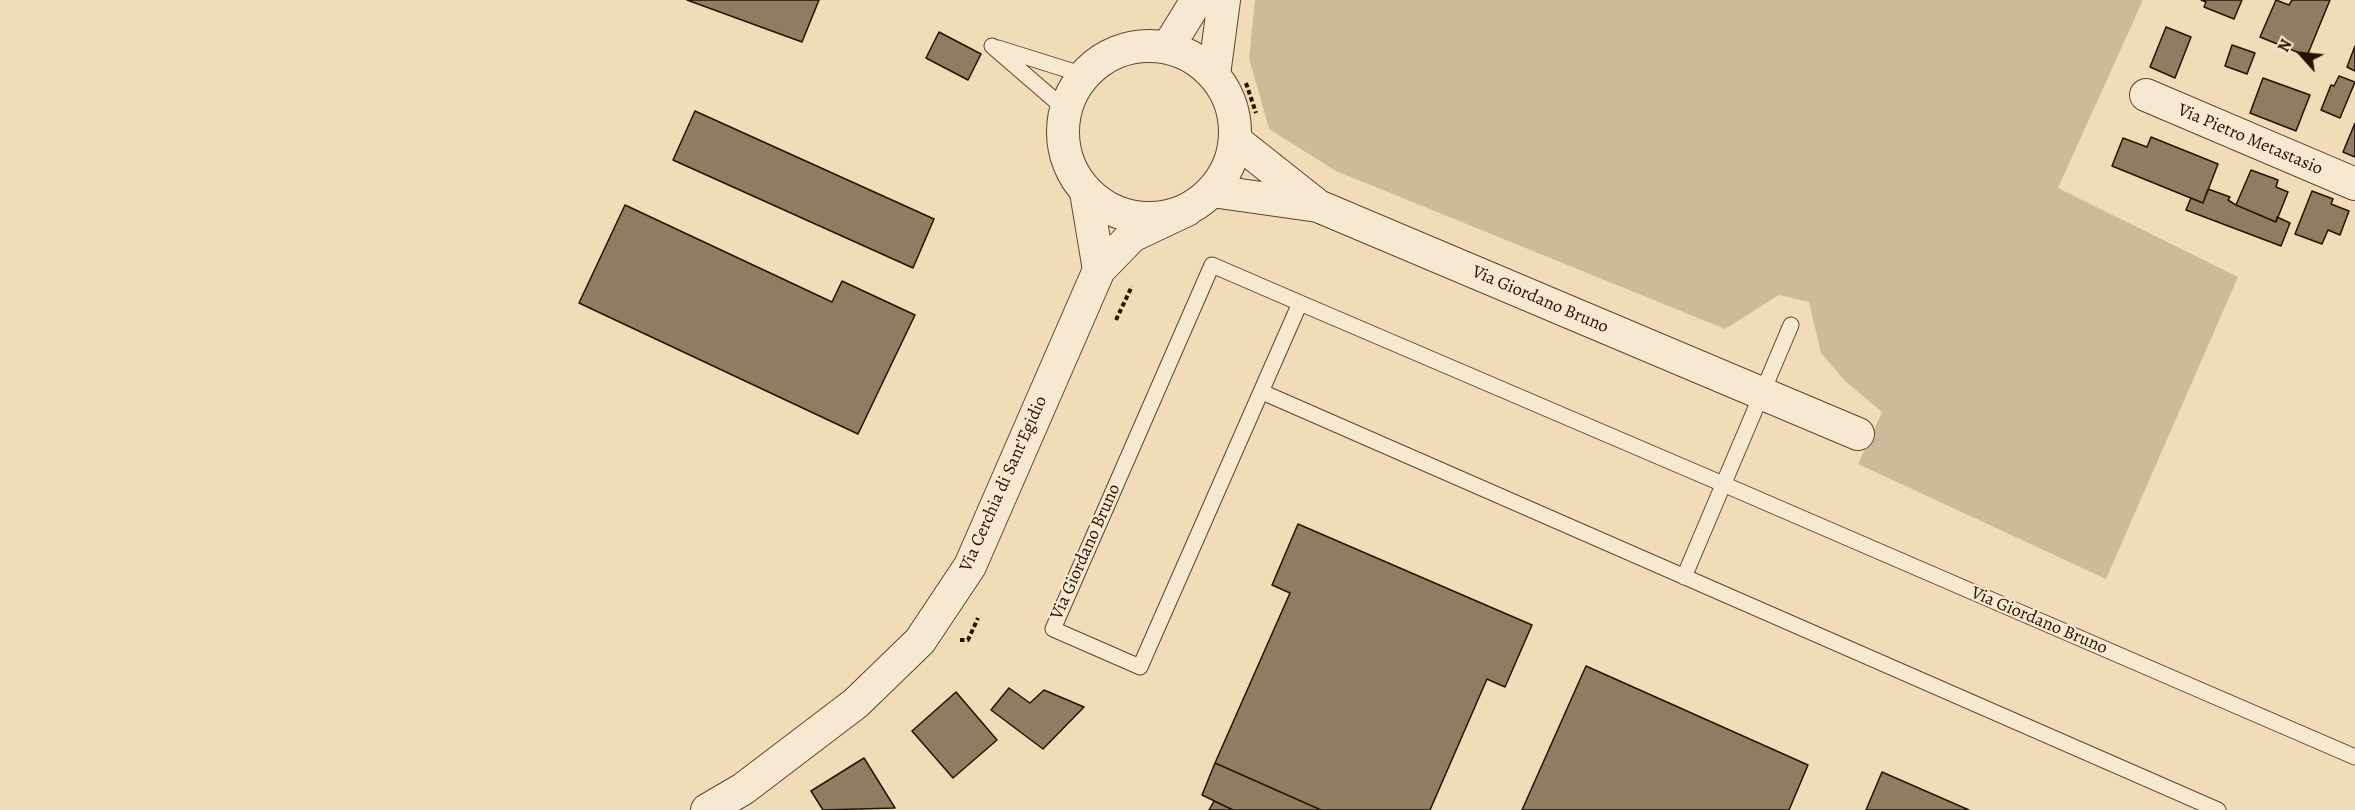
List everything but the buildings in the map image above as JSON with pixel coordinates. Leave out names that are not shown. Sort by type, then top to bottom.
[{"type":"street","points":[[1168,47],[1197,0]]},
{"type":"street","points":[[1214,75],[1224,0]]},
{"type":"street","points":[[1144,45],[1168,47],[1193,57],[1214,75],[1227,94],[1232,109],[1235,140],[1227,168],[1212,191],[1187,210],[1161,218],[1134,218],[1108,208],[1086,192],[1070,168],[1063,139],[1065,109],[1084,75],[1101,60],[1122,49],[1144,45]]},
{"type":"street","name":"Via Pietro Metastasio","points":[[2146,95],[2355,184]]},
{"type":"street","name":"Via Giordano Bruno","points":[[1235,140],[1318,206]]},
{"type":"street","name":"Via Giordano Bruno","points":[[1212,191],[1318,206],[1858,434]]},
{"type":"street","points":[[1086,192],[1099,270]]},
{"type":"street","name":"Via Cerchia di Sant'Egidio","points":[[707,810],[752,799],[920,641],[970,566],[1099,270],[1132,236],[1187,210]]},
{"type":"lane","points":[[1065,109],[992,46],[1084,75]]},
{"type":"lane","name":"Via Giordano Bruno","points":[[1300,303],[1140,667],[1053,629],[1212,265],[2355,757]]},
{"type":"lane","points":[[1684,577],[1791,325]]},
{"type":"lane","points":[[1262,392],[2218,810]]},
{"type":"path","points":[[1244,79],[1258,119]]},
{"type":"path","points":[[1114,324],[1135,281]]},
{"type":"path","points":[[920,641],[968,640],[983,607]]},
{"type":"shaded area","points":[[1255,0],[2143,0],[2058,188],[2238,277],[2106,579],[1858,464],[1882,412],[1845,381],[1821,353],[1809,302],[1779,295],[1725,329],[1336,171],[1269,129],[1249,58]]}]
